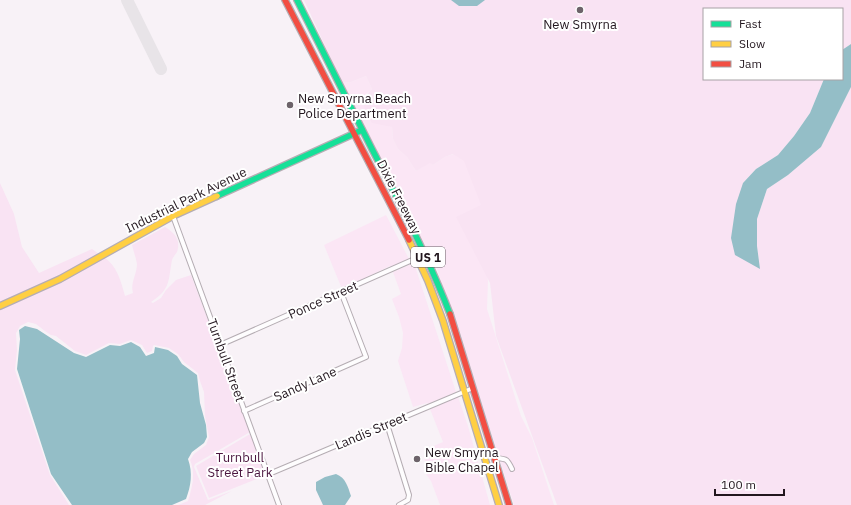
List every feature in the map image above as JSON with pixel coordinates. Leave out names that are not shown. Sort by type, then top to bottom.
[{"type":"main road","name":"Dixie Freeway","points":[[285,0],[418,258],[443,321],[499,505]]},
{"type":"main road","name":"Dixie Freeway","points":[[297,0],[426,254],[437,279],[452,318],[509,505]]},
{"type":"main road","name":"Industrial Park Avenue","points":[[0,306],[60,278],[173,216],[362,130]]},
{"type":"street","name":"Turnbull Street","points":[[173,216],[244,411],[269,474],[279,505]]},
{"type":"street","name":"Ponce Street","points":[[220,345],[426,254]]},
{"type":"street","name":"Sandy Lane","points":[[244,411],[366,357],[341,292]]},
{"type":"street","name":"Landis Street","points":[[269,474],[473,388]]},
{"type":"street","points":[[387,424],[410,495],[408,500],[399,505]]},
{"type":"street","points":[[495,458],[504,458],[508,460],[512,469]]},
{"type":"shaded area","points":[[366,76],[372,89],[365,95],[385,125],[392,127],[393,139],[398,149],[407,157],[416,171],[430,162],[433,165],[445,157],[454,154],[467,162],[484,203],[485,263],[488,281],[487,309],[521,416],[532,438],[554,505],[514,505],[454,317],[434,261],[429,255],[342,83],[351,82]]},
{"type":"shaded area","points":[[386,215],[409,259],[391,267],[390,266],[342,289],[324,245]]},
{"type":"shaded area","points":[[413,263],[456,392],[428,404],[413,407],[398,361],[402,348],[403,333],[392,299],[401,294],[393,272]]},
{"type":"shaded area","points":[[458,397],[468,426],[490,505],[440,505],[431,481],[426,474],[424,450],[443,442],[430,409]]},
{"type":"green space","points":[[304,0],[851,0],[851,44],[843,49],[843,8],[703,8],[703,80],[824,80],[810,113],[794,136],[778,155],[756,169],[743,183],[760,268],[757,246],[757,219],[767,189],[788,175],[821,147],[851,87],[851,505],[557,505],[496,336],[490,283],[456,217],[481,205],[464,161],[453,154],[445,157],[433,165],[430,163],[416,171],[407,157],[398,149],[393,139],[392,127],[372,123],[366,113],[364,105],[365,97],[372,89],[366,76],[351,82],[342,83]]},
{"type":"green space","points":[[0,183],[14,214],[22,247],[39,273],[92,249],[99,254],[59,276],[0,303]]},
{"type":"green space","points":[[165,227],[172,232],[178,240],[178,248],[172,260],[168,284],[162,293],[151,302],[153,303],[161,298],[166,290],[176,280],[191,275],[250,432],[195,464],[194,467],[208,500],[232,491],[205,505],[178,505],[188,501],[191,491],[193,470],[190,460],[194,454],[206,445],[209,437],[205,416],[204,392],[198,373],[184,362],[178,354],[169,348],[154,345],[152,351],[147,353],[142,345],[131,340],[120,344],[109,343],[86,355],[75,351],[56,336],[51,335],[36,324],[28,322],[20,326],[16,333],[17,350],[15,370],[50,475],[69,505],[0,505],[0,309],[60,281],[104,257],[115,269],[120,279],[125,296],[133,293],[132,286],[137,264],[132,245]]},
{"type":"green space","name":"Turnbull Street Park","points":[[250,434],[267,475],[209,498],[196,466]]},
{"type":"water","points":[[451,0],[485,0],[477,6],[459,6]]},
{"type":"water","points":[[851,44],[851,87],[821,147],[788,175],[767,189],[757,219],[757,246],[760,269],[735,255],[731,238],[736,204],[743,183],[756,169],[778,155],[794,136],[810,113],[824,80],[843,80],[843,49]]},
{"type":"water","points":[[25,326],[37,329],[74,353],[86,357],[110,345],[120,346],[131,342],[140,347],[146,356],[154,353],[155,347],[168,350],[177,356],[182,364],[197,375],[200,403],[206,425],[207,437],[204,443],[192,452],[188,459],[191,479],[186,499],[172,505],[72,505],[51,474],[17,369],[20,339],[19,330]]},
{"type":"water","points":[[336,474],[344,480],[348,486],[351,496],[345,505],[323,505],[316,490],[316,482],[325,477]]},
{"type":"taxiway","points":[[127,0],[161,69]]},
{"type":"traffic: fast","points":[[297,0],[413,230],[450,314]]},
{"type":"traffic: fast","points":[[217,196],[362,130]]},
{"type":"traffic: slow","points":[[0,306],[60,279],[173,216],[217,196]]},
{"type":"traffic: slow","points":[[409,240],[428,281],[443,321],[499,505]]},
{"type":"traffic: jam","points":[[285,0],[409,240]]},
{"type":"traffic: jam","points":[[450,314],[509,505]]},
{"type":"place","name":"New Smyrna","points":[[580,10]]},
{"type":"place","name":"New Smyrna Beach Police Department","points":[[290,105]]},
{"type":"place","name":"New Smyrna Bible Chapel","points":[[417,459]]}]
